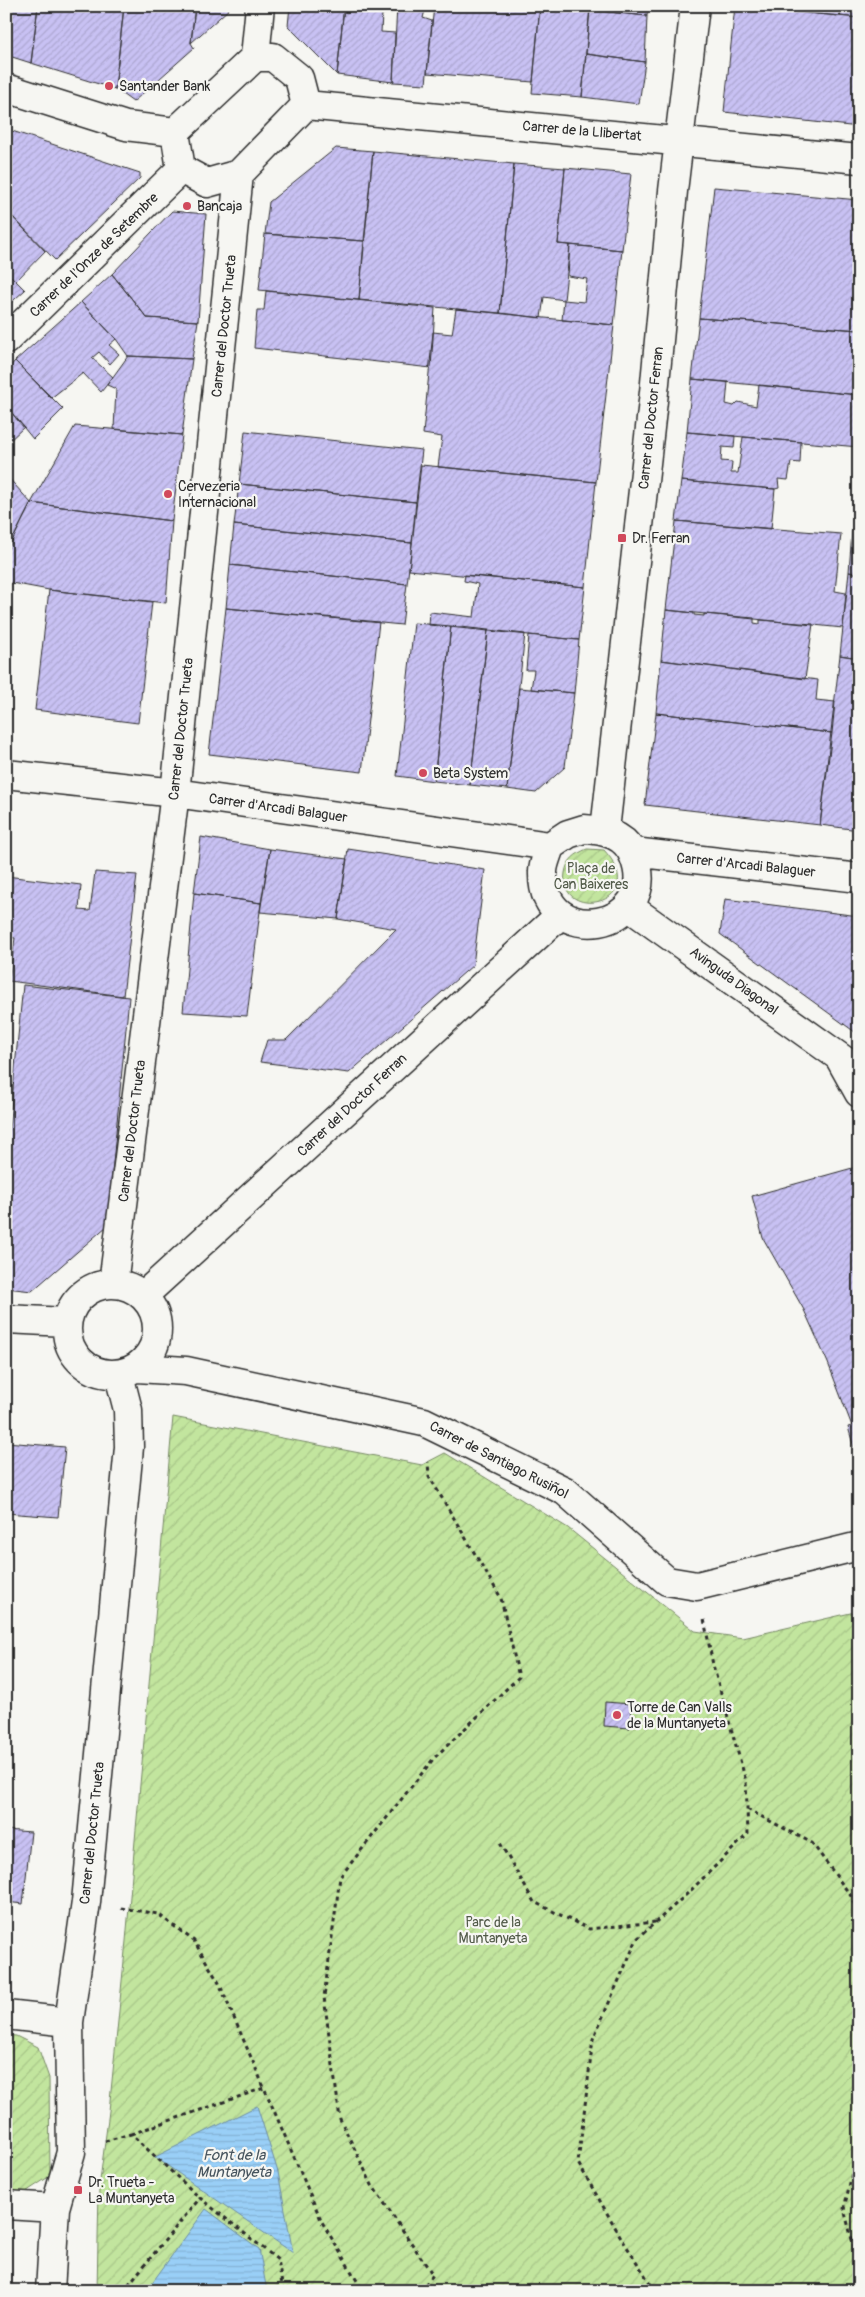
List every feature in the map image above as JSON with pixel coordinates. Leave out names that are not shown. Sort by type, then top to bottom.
[{"type":"street","points":[[175,132],[255,57],[260,6]]},
{"type":"street","name":"Carrer del Doctor Ferran","points":[[605,830],[656,384],[679,141],[695,6]]},
{"type":"street","points":[[175,132],[181,169],[208,183],[239,174],[306,105],[299,78],[273,57],[255,57]]},
{"type":"street","points":[[6,88],[126,126],[175,132]]},
{"type":"street","name":"Carrer de la Llibertat","points":[[306,105],[859,159]]},
{"type":"street","name":"Carrer de l'Onze de Setembre","points":[[6,340],[181,169]]},
{"type":"street","name":"Carrer del Doctor Trueta","points":[[113,1284],[175,793],[239,174]]},
{"type":"street","name":"Carrer d'Arcadi Balaguer","points":[[6,774],[175,793],[550,846]]},
{"type":"street","points":[[584,828],[605,830],[622,839],[633,852],[637,864],[638,882],[636,891],[628,906],[616,916],[601,923],[585,923],[561,914],[546,892],[543,871],[550,846],[568,834],[584,828]]},
{"type":"street","name":"Carrer d'Arcadi Balaguer","points":[[633,852],[859,878]]},
{"type":"street","name":"Avinguda Diagonal","points":[[628,906],[849,1064],[859,1093]]},
{"type":"street","name":"Carrer del Doctor Ferran","points":[[143,1296],[561,914]]},
{"type":"street","points":[[113,1284],[130,1287],[143,1296],[154,1312],[157,1337],[149,1356],[128,1371],[102,1374],[83,1365],[68,1344],[66,1322],[70,1310],[79,1297],[93,1287],[113,1284]]},
{"type":"street","points":[[6,1319],[66,1322]]},
{"type":"street","name":"Carrer del Doctor Trueta","points":[[50,2291],[55,2208],[70,2152],[69,2022],[86,1902],[129,1447],[128,1371]]},
{"type":"street","name":"Carrer de Santiago Rusiñol","points":[[128,1371],[186,1371],[424,1422],[565,1491],[667,1581],[697,1586],[859,1546]]},
{"type":"street","points":[[6,2015],[69,2022]]},
{"type":"street","points":[[6,2205],[55,2208]]},
{"type":"path","points":[[420,2291],[433,2275],[372,2185],[340,2119],[324,1997],[340,1877],[434,1758],[519,1677],[501,1598],[429,1476],[424,1422]]},
{"type":"path","points":[[655,2291],[622,2240],[578,2163],[593,2039],[637,1938],[748,1834],[746,1781],[713,1665],[697,1586]]},
{"type":"path","points":[[746,1808],[812,1843],[851,1896],[859,1916]]},
{"type":"path","points":[[500,1843],[534,1902],[589,1929],[655,1922]]},
{"type":"path","points":[[86,1902],[158,1914],[194,1941],[219,1984],[322,2222],[363,2291]]},
{"type":"path","points":[[70,2152],[131,2134],[264,2088]]},
{"type":"path","points":[[131,2134],[200,2198],[278,2260],[283,2291]]},
{"type":"path","points":[[859,2143],[844,2209],[859,2266]]},
{"type":"path","points":[[123,2291],[200,2198]]},
{"type":"path","points":[[848,2291],[859,2281]]},
{"type":"green space","name":"Plaça de Can Baixeres","points":[[587,849],[604,850],[616,869],[618,884],[612,895],[600,901],[587,902],[575,898],[566,889],[565,873],[568,864],[575,855]]},
{"type":"green space","name":"Parc de la Muntanyeta","points":[[173,1417],[422,1465],[445,1453],[568,1528],[695,1631],[743,1638],[859,1611],[859,2291],[97,2291],[99,2188],[109,2111],[126,1941]]},
{"type":"green space","points":[[6,2035],[16,2036],[38,2047],[49,2078],[50,2176],[15,2199],[6,2198]]},
{"type":"water","name":"Font de la Muntanyeta","points":[[257,2106],[278,2172],[293,2253],[155,2157]]},
{"type":"water","name":"Font de la Muntanyeta","points":[[206,2209],[259,2249],[267,2291],[146,2291]]},
{"type":"building","points":[[6,6],[38,6],[31,63],[6,55]]},
{"type":"building","points":[[38,6],[124,6],[115,89],[31,63]]},
{"type":"building","points":[[124,6],[195,6],[191,43],[194,48],[133,102],[115,89]]},
{"type":"building","points":[[195,6],[229,6],[229,9],[191,43]]},
{"type":"building","points":[[290,6],[344,6],[337,75],[288,26]]},
{"type":"building","points":[[344,6],[397,6],[397,12],[382,14],[381,32],[395,33],[393,82],[337,75]]},
{"type":"building","points":[[397,6],[416,6],[425,10],[423,18],[432,21],[426,84],[393,82]]},
{"type":"building","points":[[434,6],[540,6],[533,82],[427,73]]},
{"type":"building","points":[[540,6],[590,6],[582,97],[532,93]]},
{"type":"building","points":[[590,6],[648,6],[647,16],[590,10]]},
{"type":"building","points":[[735,6],[859,18],[859,127],[724,112]]},
{"type":"building","points":[[735,6],[841,6],[840,16]]},
{"type":"building","points":[[841,6],[859,6],[859,18],[840,16]]},
{"type":"building","points":[[590,10],[647,16],[645,62],[586,54]]},
{"type":"building","points":[[586,54],[645,62],[639,104],[582,97]]},
{"type":"building","points":[[6,129],[140,173],[140,178],[55,260],[6,210]]},
{"type":"building","points":[[336,148],[373,151],[364,241],[265,234],[269,202]]},
{"type":"building","points":[[373,151],[514,164],[500,313],[359,300]]},
{"type":"building","points":[[514,164],[565,168],[558,244],[570,245],[564,300],[544,297],[541,318],[500,313]]},
{"type":"building","points":[[565,168],[631,174],[622,250],[558,244]]},
{"type":"building","points":[[714,187],[859,200],[859,330],[699,318]]},
{"type":"building","points":[[6,210],[45,251],[16,281],[6,271]]},
{"type":"building","points":[[172,211],[206,214],[198,321],[147,318],[112,274]]},
{"type":"building","points":[[265,234],[364,241],[359,300],[259,290]]},
{"type":"building","points":[[570,245],[622,250],[614,325],[562,320],[564,300],[584,302],[587,279],[568,276]]},
{"type":"building","points":[[6,271],[25,290],[6,307]]},
{"type":"building","points":[[112,274],[147,318],[198,321],[192,359],[128,356],[116,339],[81,302]]},
{"type":"building","points":[[266,291],[435,308],[431,368],[254,348],[257,310],[264,310]]},
{"type":"building","points":[[81,302],[116,339],[109,345],[119,354],[110,364],[99,352],[92,358],[113,377],[101,392],[83,373],[51,398],[15,361]]},
{"type":"building","points":[[456,309],[614,325],[596,482],[438,467],[442,437],[423,434],[433,332],[452,334]]},
{"type":"building","points":[[699,318],[859,330],[859,395],[692,379]]},
{"type":"building","points":[[128,356],[192,359],[182,435],[114,429],[116,389],[107,385]]},
{"type":"building","points":[[15,361],[63,409],[33,439],[6,406],[6,371]]},
{"type":"building","points":[[692,379],[728,382],[726,404],[734,406],[738,402],[756,406],[759,385],[859,395],[859,447],[687,432]]},
{"type":"building","points":[[6,406],[24,427],[6,444]]},
{"type":"building","points":[[75,426],[182,435],[172,521],[31,503]]},
{"type":"building","points":[[245,431],[422,450],[416,502],[239,484]]},
{"type":"building","points":[[687,432],[735,436],[734,448],[722,447],[721,461],[732,462],[731,473],[738,473],[743,437],[801,442],[800,463],[791,462],[788,480],[778,479],[779,488],[775,489],[681,481]]},
{"type":"building","points":[[421,465],[596,482],[585,587],[409,570]]},
{"type":"building","points":[[6,475],[31,503],[6,553]]},
{"type":"building","points":[[681,481],[775,489],[771,529],[676,521]]},
{"type":"building","points":[[239,484],[416,502],[412,543],[234,525]]},
{"type":"building","points":[[31,503],[172,521],[166,603],[49,590],[6,582],[6,553]]},
{"type":"building","points":[[676,521],[841,534],[835,591],[846,593],[843,628],[666,610]]},
{"type":"building","points":[[234,525],[412,543],[407,584],[230,565]]},
{"type":"building","points":[[852,531],[859,532],[859,574],[849,572]]},
{"type":"building","points":[[230,565],[407,584],[402,625],[226,608]]},
{"type":"building","points":[[849,572],[859,574],[859,658],[840,655]]},
{"type":"building","points":[[465,575],[585,587],[579,640],[429,625],[430,612],[474,617],[478,584],[464,581]]},
{"type":"building","points":[[49,590],[152,602],[138,723],[35,710]]},
{"type":"building","points":[[226,608],[379,622],[362,772],[209,754]]},
{"type":"building","points":[[666,610],[704,616],[704,614],[754,618],[754,623],[760,624],[760,620],[813,624],[805,679],[661,660]]},
{"type":"building","points":[[414,623],[451,626],[434,781],[397,776]]},
{"type":"building","points":[[451,626],[488,630],[470,785],[434,781]]},
{"type":"building","points":[[488,630],[525,634],[507,789],[470,785]]},
{"type":"building","points":[[529,635],[579,640],[574,693],[531,689],[534,670],[526,670]]},
{"type":"building","points":[[840,655],[859,658],[859,830],[820,825]]},
{"type":"building","points":[[661,660],[818,680],[816,700],[835,702],[832,733],[656,713]]},
{"type":"building","points":[[519,688],[574,693],[565,767],[536,793],[507,789]]},
{"type":"building","points":[[656,713],[832,733],[820,825],[645,805]]},
{"type":"building","points":[[201,837],[270,849],[261,903],[194,893]]},
{"type":"building","points":[[270,849],[347,859],[338,919],[260,912]]},
{"type":"building","points":[[348,849],[485,870],[473,965],[349,1073],[260,1062],[267,1040],[286,1040],[396,929],[338,919]]},
{"type":"building","points":[[95,872],[137,875],[123,996],[9,981],[15,938],[6,937],[6,876],[81,885],[79,910],[90,911]]},
{"type":"building","points":[[194,893],[261,903],[247,1016],[183,1012]]},
{"type":"building","points":[[725,899],[859,916],[859,1035],[720,934]]},
{"type":"building","points":[[23,985],[129,997],[107,1226],[32,1291],[6,1288],[6,1140],[8,1140]]},
{"type":"building","points":[[856,1167],[859,1170],[859,1465],[848,1427],[852,1426],[828,1363],[804,1310],[763,1238],[752,1196]]},
{"type":"building","points":[[6,1442],[65,1447],[58,1517],[6,1513]]},
{"type":"building","name":"Torre de Can Valls de la Muntanyeta","points":[[605,1702],[631,1704],[630,1728],[604,1726]]},
{"type":"building","points":[[6,1830],[31,1832],[23,1904],[6,1902]]},
{"type":"place","name":"Santander Bank","points":[[109,86]]},
{"type":"place","name":"Bancaja","points":[[187,206]]},
{"type":"place","name":"Cervezeria Internacional","points":[[168,494]]},
{"type":"place","name":"Dr. Ferran","points":[[622,538]]},
{"type":"place","name":"Beta System","points":[[423,773]]},
{"type":"place","name":"Torre de Can Valls de la Muntanyeta","points":[[617,1715]]},
{"type":"place","name":"Dr. Trueta - La Muntanyeta","points":[[78,2190]]}]
